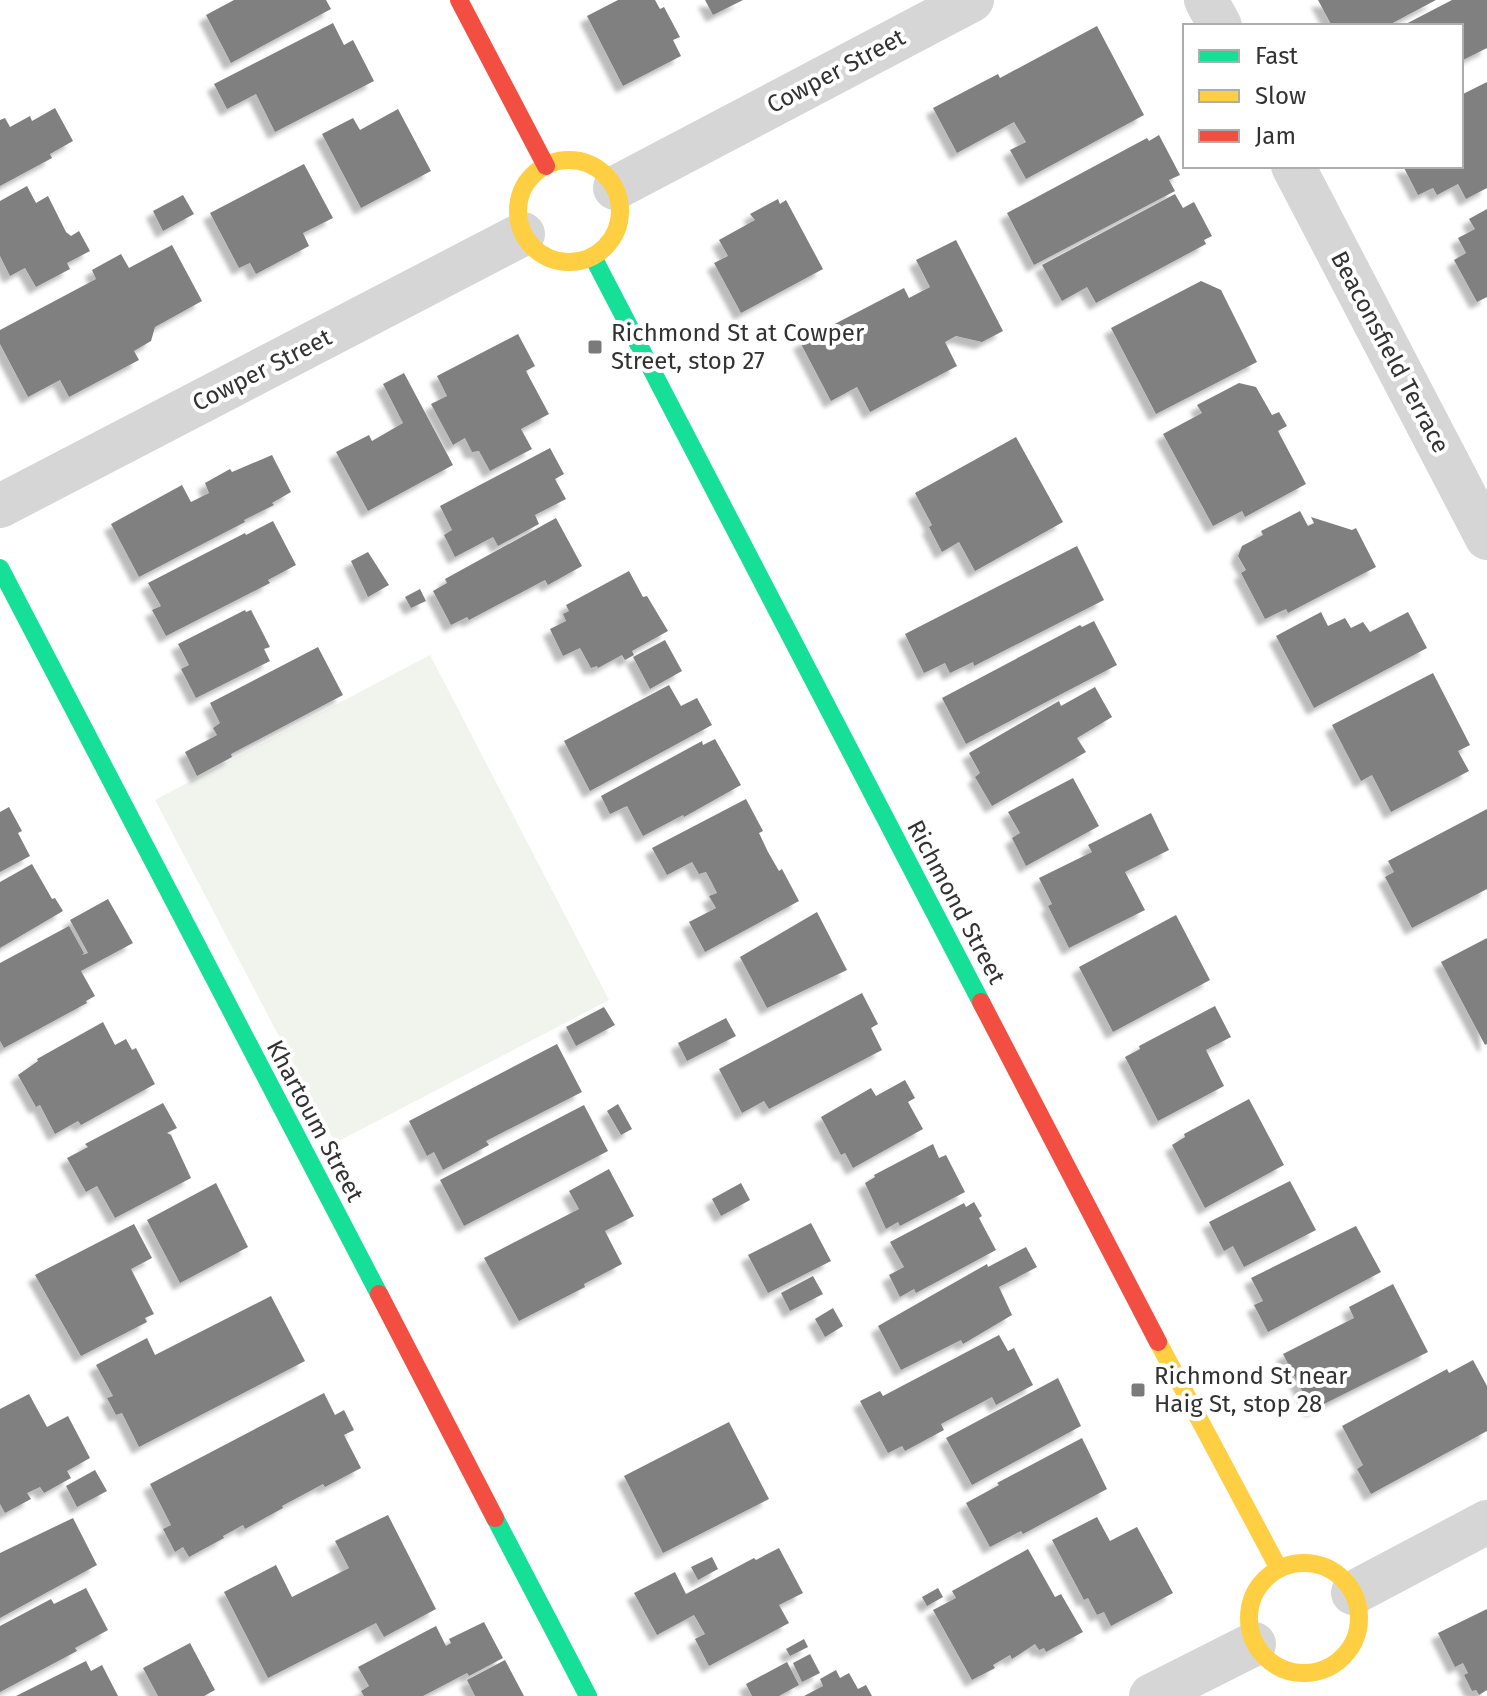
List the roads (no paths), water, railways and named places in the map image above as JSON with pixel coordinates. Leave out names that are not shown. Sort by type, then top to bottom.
[{"type":"street","points":[[459,0],[546,166]]},
{"type":"street","name":"Cowper Street","points":[[615,188],[972,0]]},
{"type":"street","points":[[1206,0],[1219,24]]},
{"type":"street","points":[[561,160],[577,160],[593,165],[606,175],[615,188],[620,203],[620,219],[606,247],[593,257],[577,262],[561,262],[532,247],[523,234],[518,218],[523,188],[533,175],[546,166],[561,160]]},
{"type":"street","name":"Beaconsfield Terrace","points":[[1294,168],[1487,538]]},
{"type":"street","name":"Cowper Street","points":[[0,506],[523,234]]},
{"type":"street","name":"Richmond Street","points":[[593,257],[1185,1395],[1279,1569]]},
{"type":"street","name":"Khartoum Street","points":[[0,568],[588,1696]]},
{"type":"street","points":[[1353,1593],[1487,1522]]},
{"type":"street","points":[[1304,1563],[1329,1568],[1343,1579],[1353,1593],[1358,1610],[1355,1636],[1331,1676],[1285,1670],[1264,1657],[1254,1644],[1249,1628],[1249,1610],[1254,1593],[1265,1579],[1279,1569],[1304,1563]]},
{"type":"street","points":[[1151,1696],[1254,1644]]},
{"type":"place","name":"Richmond St at Cowper Street, stop 27","points":[[595,347]]},
{"type":"place","name":"Richmond St near Haig St, stop 28","points":[[1138,1390]]}]
